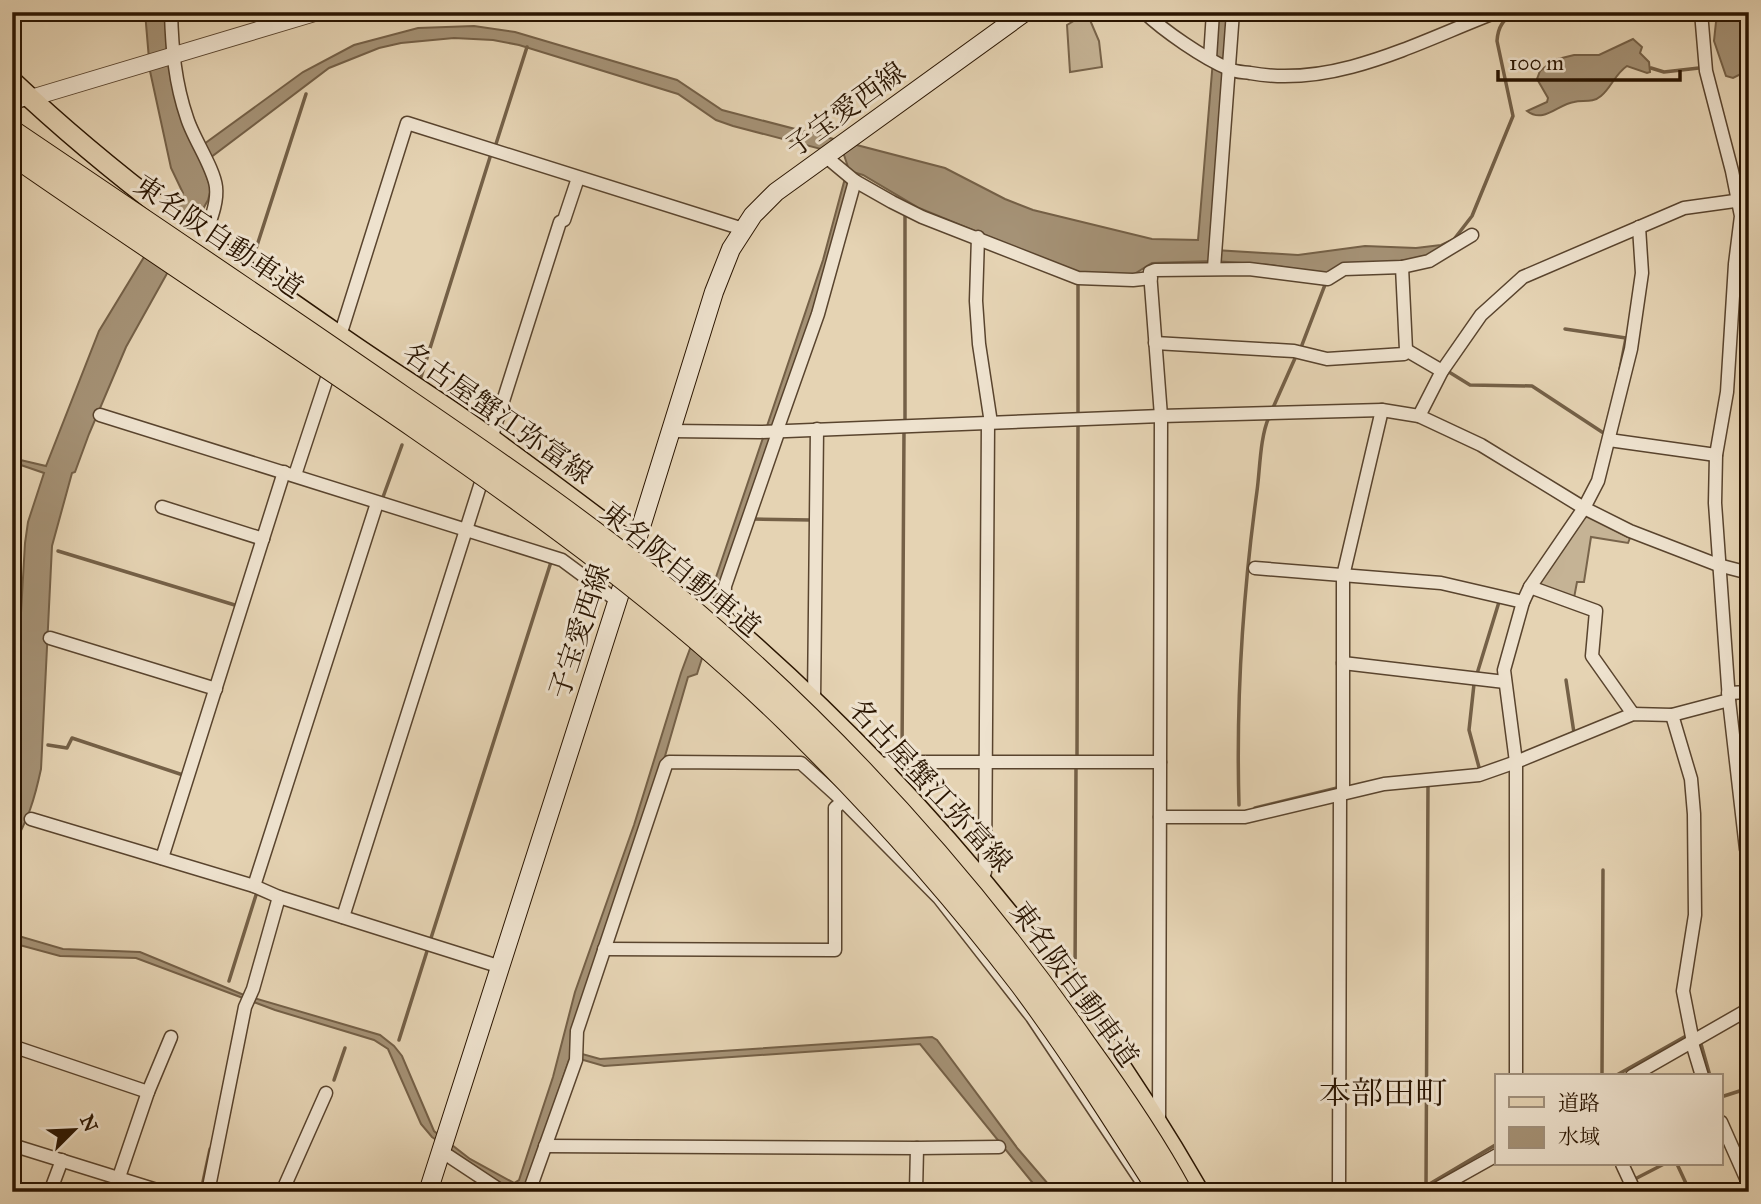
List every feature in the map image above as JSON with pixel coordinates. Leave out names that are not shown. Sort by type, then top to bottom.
[{"type":"highway","name":"東名阪自動車道","points":[[12,132],[511,472],[687,607],[757,669],[873,783],[964,884],[1043,985],[1112,1083],[1180,1192]]},
{"type":"highway","name":"東名阪自動車道","points":[[12,153],[501,486],[678,622],[756,691],[860,795],[950,894],[1022,985],[1161,1192]]},
{"type":"main road","name":"子宝愛西線","points":[[428,1192],[714,292],[730,249],[753,215],[776,192],[1025,12]]},
{"type":"main road","name":"名古屋蟹江弥富線","points":[[12,81],[21,101],[69,133],[167,212],[340,336],[491,439],[635,546],[723,619],[814,701],[879,765],[982,878],[1089,1019],[1199,1192]]},
{"type":"street","points":[[171,12],[173,57],[179,93],[198,146],[216,183],[217,191],[201,236]]},
{"type":"street","points":[[21,101],[318,12]]},
{"type":"street","points":[[1144,12],[1161,28],[1229,69],[1273,77],[1310,74],[1366,63],[1497,12]]},
{"type":"street","points":[[1211,58],[1213,12]]},
{"type":"street","points":[[1214,265],[1233,12]]},
{"type":"street","points":[[1701,12],[1706,71],[1744,200],[1734,264],[1727,392],[1716,455],[1715,503],[1728,697],[1746,849],[1749,855]]},
{"type":"street","points":[[162,858],[263,539],[340,336],[407,123],[744,229]]},
{"type":"street","points":[[827,155],[851,178],[922,217],[1078,278],[1151,278]]},
{"type":"street","points":[[343,917],[467,530],[491,439],[560,222],[564,220],[578,178]]},
{"type":"street","points":[[723,619],[725,586],[818,314],[851,178]]},
{"type":"street","points":[[1419,416],[1442,371],[1481,315],[1523,277],[1689,206],[1744,200]]},
{"type":"street","points":[[1516,1074],[1516,762],[1504,670],[1523,602],[1530,587],[1584,508],[1598,481],[1631,349],[1642,273],[1639,227]]},
{"type":"street","points":[[1159,1129],[1161,416],[1150,272],[1214,265],[1326,279],[1344,269],[1402,267],[1429,261],[1472,235]]},
{"type":"street","points":[[978,237],[976,301],[989,423],[985,872],[982,878]]},
{"type":"street","points":[[1155,343],[1298,352],[1327,359],[1404,354],[1402,267]]},
{"type":"street","points":[[1406,350],[1442,371]]},
{"type":"street","points":[[671,431],[760,432],[1382,410],[1419,416],[1481,445],[1584,508],[1630,531],[1718,565],[1749,573]]},
{"type":"street","points":[[1339,1192],[1343,576],[1382,410]]},
{"type":"street","points":[[100,415],[562,560],[616,600]]},
{"type":"street","points":[[814,701],[817,429]]},
{"type":"street","points":[[1609,440],[1716,455]]},
{"type":"street","points":[[254,886],[377,503]]},
{"type":"street","points":[[162,507],[263,539]]},
{"type":"street","points":[[1255,568],[1441,583],[1523,602]]},
{"type":"street","points":[[1530,587],[1596,611],[1592,656],[1633,714]]},
{"type":"street","points":[[50,638],[216,689]]},
{"type":"street","points":[[1343,663],[1505,682]]},
{"type":"street","points":[[1160,817],[1245,817],[1384,784],[1479,775],[1633,714],[1672,715],[1749,692]]},
{"type":"street","points":[[1672,715],[1691,779],[1695,814],[1695,915],[1683,992],[1701,1074]]},
{"type":"street","points":[[532,1192],[530,1189],[576,1060],[577,1031],[669,762],[801,763],[843,801],[939,898],[1032,1017],[1148,1192]]},
{"type":"street","points":[[879,765],[892,762],[1160,762]]},
{"type":"street","points":[[604,949],[835,950],[835,808],[843,801]]},
{"type":"street","points":[[31,819],[254,886],[279,897],[501,967]]},
{"type":"street","points":[[208,1192],[248,999],[279,897]]},
{"type":"street","points":[[1636,1074],[1749,1009]]},
{"type":"street","points":[[119,1177],[148,1092],[171,1037]]},
{"type":"street","points":[[12,1046],[148,1092]]},
{"type":"street","points":[[282,1192],[326,1093]]},
{"type":"street","points":[[1722,1124],[1749,1185]]},
{"type":"street","points":[[444,1143],[503,1192]]},
{"type":"street","points":[[12,1145],[163,1192]]},
{"type":"street","points":[[545,1146],[999,1147]]},
{"type":"street","points":[[916,1147],[916,1192]]},
{"type":"street","points":[[1431,1192],[1495,1156]]},
{"type":"street","points":[[50,1192],[62,1160]]},
{"type":"street","points":[[1623,1166],[1635,1192]]},
{"type":"street","points":[[1455,1178],[1462,1192]]},
{"type":"shaded area","points":[[1087,13],[1099,41],[1102,67],[1070,72],[1067,25]]},
{"type":"shaded area","points":[[1588,516],[1630,538],[1628,543],[1591,537],[1584,582],[1577,582],[1574,598],[1541,587],[1539,581],[1583,519]]},
{"type":"water","points":[[145,12],[166,12],[167,55],[204,144],[303,72],[354,45],[418,28],[474,26],[515,32],[677,80],[722,110],[945,168],[1005,199],[1033,210],[1152,239],[1198,240],[1217,12],[1230,12],[1215,250],[1298,255],[1365,246],[1416,248],[1441,245],[1458,237],[1431,257],[1326,274],[1271,265],[1214,261],[1152,263],[1131,276],[1078,273],[919,208],[863,175],[853,172],[844,212],[697,674],[688,677],[663,763],[573,1028],[582,1054],[600,1059],[932,1037],[937,1040],[1018,1149],[1055,1192],[1040,1192],[920,1044],[604,1066],[580,1059],[569,1060],[526,1188],[527,1192],[513,1192],[432,1137],[421,1124],[388,1049],[374,1040],[275,1010],[136,958],[60,956],[12,943],[12,934],[63,949],[140,952],[244,995],[380,1035],[402,1056],[434,1131],[470,1159],[514,1183],[519,1180],[553,1077],[575,992],[634,825],[681,673],[823,260],[848,167],[844,155],[716,120],[678,94],[519,45],[493,40],[454,38],[379,48],[329,68],[210,158],[204,168],[211,189],[208,200],[126,347],[75,472],[72,473],[52,546],[41,769],[30,809],[12,846],[12,769],[25,543],[28,522],[44,473],[12,462],[12,458],[46,466],[99,331],[183,193],[171,168],[150,71]]},
{"type":"water","points":[[1749,15],[1749,62],[1741,74],[1733,78],[1726,76],[1714,41],[1716,22],[1723,17]]},
{"type":"water","points":[[1633,39],[1642,47],[1640,53],[1649,62],[1650,72],[1627,66],[1598,98],[1568,103],[1545,114],[1527,111],[1547,102],[1548,98],[1537,79],[1540,71],[1554,60],[1574,55],[1599,55]]},
{"type":"waterway","points":[[1455,238],[1472,216],[1513,116],[1497,41],[1502,24],[1514,12]]},
{"type":"waterway","points":[[495,147],[527,47]]},
{"type":"waterway","points":[[1651,68],[1664,72],[1699,68]]},
{"type":"waterway","points":[[252,261],[306,94]]},
{"type":"waterway","points":[[421,377],[491,154]]},
{"type":"waterway","points":[[905,213],[905,421]]},
{"type":"waterway","points":[[1300,350],[1326,282]]},
{"type":"waterway","points":[[1078,284],[1078,413]]},
{"type":"waterway","points":[[1565,329],[1626,338],[1620,369]]},
{"type":"waterway","points":[[1272,410],[1296,356]]},
{"type":"waterway","points":[[1449,372],[1470,385],[1532,386],[1605,434],[1606,431]]},
{"type":"waterway","points":[[1239,805],[1244,608],[1261,453],[1269,417]]},
{"type":"waterway","points":[[1077,758],[1078,424]]},
{"type":"waterway","points":[[902,758],[904,430]]},
{"type":"waterway","points":[[383,497],[402,445]]},
{"type":"waterway","points":[[753,519],[811,520]]},
{"type":"waterway","points":[[58,551],[238,606]]},
{"type":"waterway","points":[[431,938],[551,562]]},
{"type":"waterway","points":[[1476,677],[1499,602]]},
{"type":"waterway","points":[[1566,680],[1574,733],[1570,734]]},
{"type":"waterway","points":[[1474,684],[1469,730],[1480,771]]},
{"type":"waterway","points":[[48,745],[67,748],[72,738],[183,775]]},
{"type":"waterway","points":[[1075,980],[1076,766]]},
{"type":"waterway","points":[[1426,1186],[1428,784]]},
{"type":"waterway","points":[[1255,808],[1337,788]]},
{"type":"waterway","points":[[1602,1074],[1603,870]]},
{"type":"waterway","points":[[229,981],[256,895]]},
{"type":"waterway","points":[[399,1040],[428,948]]},
{"type":"waterway","points":[[1619,1074],[1686,1036]]},
{"type":"waterway","points":[[1701,1044],[1709,1074]]},
{"type":"waterway","points":[[334,1080],[345,1048]]},
{"type":"waterway","points":[[1724,1096],[1749,1088]]},
{"type":"waterway","points":[[1416,1192],[1495,1145]]},
{"type":"waterway","points":[[201,1191],[210,1149]]},
{"type":"waterway","points":[[1633,1180],[1660,1166]]},
{"type":"waterway","points":[[1678,1166],[1690,1192]]},
{"type":"waterway","points":[[1614,1192],[1628,1184]]},
{"type":"district","name":"本部田町","points":[[1383,1093]]}]
